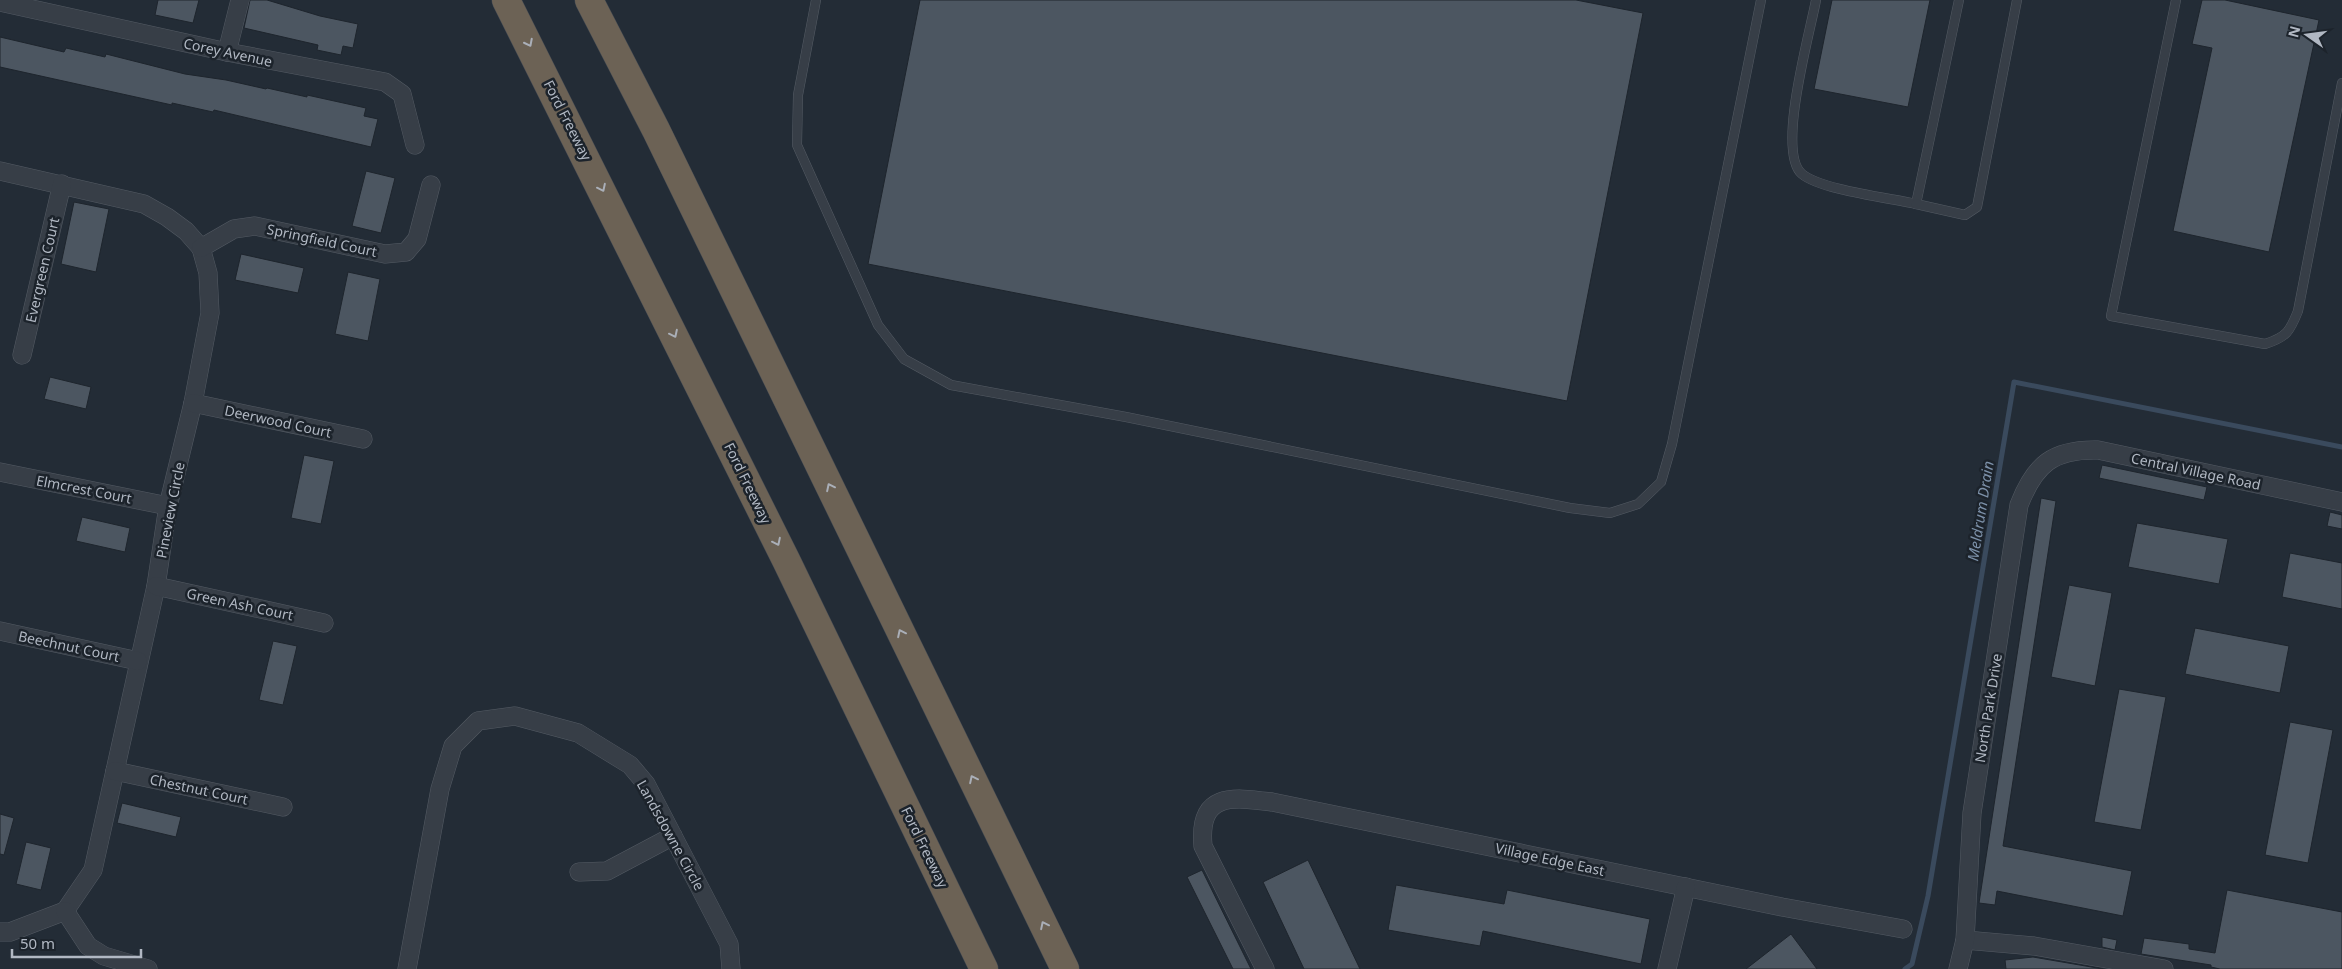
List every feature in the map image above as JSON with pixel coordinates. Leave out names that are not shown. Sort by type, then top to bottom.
[{"type":"highway","name":"Ford Freeway","points":[[506,0],[777,542],[984,969]]},
{"type":"highway","points":[[589,0],[660,138],[1065,969]]},
{"type":"street","points":[[227,52],[240,0]]},
{"type":"street","name":"Corey Avenue","points":[[0,2],[227,52],[385,82],[402,94],[415,145]]},
{"type":"street","name":"Pineview Circle","points":[[0,171],[144,204],[179,226],[201,248],[208,273],[210,313],[193,403],[168,506],[156,586],[93,870],[65,911]]},
{"type":"street","name":"Evergreen Court","points":[[22,355],[62,184]]},
{"type":"street","name":"Springfield Court","points":[[201,248],[234,229],[255,226],[385,254],[406,252],[417,240],[431,185]]},
{"type":"street","name":"Deerwood Court","points":[[193,403],[362,439]]},
{"type":"street","name":"Central Village Road","points":[[2052,460],[2079,450],[2098,450],[2342,502]]},
{"type":"street","name":"North Park Drive","points":[[1958,969],[1965,940],[1972,813],[2019,505],[2031,478],[2040,467],[2052,460]]},
{"type":"street","name":"Elmcrest Court","points":[[0,472],[168,506]]},
{"type":"street","name":"Green Ash Court","points":[[156,586],[324,623]]},
{"type":"street","name":"Beechnut Court","points":[[0,631],[138,661]]},
{"type":"street","name":"Landsdowne Circle","points":[[407,969],[440,789],[453,746],[478,721],[515,716],[578,732],[630,765],[646,784],[729,944],[731,969]]},
{"type":"street","name":"Chestnut Court","points":[[115,770],[284,807]]},
{"type":"street","name":"Village Edge East","points":[[1264,969],[1203,846],[1202,830],[1205,818],[1222,801],[1244,798],[1782,907],[1903,929]]},
{"type":"street","points":[[578,872],[607,871],[673,836]]},
{"type":"street","points":[[1667,969],[1686,887]]},
{"type":"street","points":[[0,932],[10,932],[65,911],[88,946],[110,958],[148,969]]},
{"type":"street","points":[[1965,940],[2034,946],[2164,969]]},
{"type":"lane","points":[[816,0],[798,95],[797,145],[878,325],[904,359],[951,385],[1126,417],[1570,508],[1610,513],[1638,504],[1661,482],[1672,444],[1761,0]]},
{"type":"lane","points":[[1816,0],[1792,123],[1791,151],[1802,174],[1822,183],[1965,215],[1977,207],[2017,0]]},
{"type":"lane","points":[[1916,204],[1959,0]]},
{"type":"lane","points":[[2176,0],[2112,316],[2265,344],[2278,340],[2288,333],[2298,311],[2342,83]]},
{"type":"building","points":[[158,0],[199,0],[193,23],[155,15]]},
{"type":"building","points":[[250,0],[267,0],[320,16],[358,24],[353,48],[343,46],[341,55],[317,50],[318,45],[244,28]]},
{"type":"building","points":[[920,0],[1576,0],[1643,13],[1567,401],[868,264]]},
{"type":"building","points":[[1832,0],[1930,0],[1908,107],[1814,89]]},
{"type":"building","points":[[2202,0],[2225,0],[2319,20],[2269,252],[2173,231],[2212,48],[2192,44]]},
{"type":"building","points":[[0,37],[64,52],[66,48],[105,57],[106,54],[185,74],[226,80],[307,97],[307,95],[366,108],[364,116],[378,119],[371,147],[214,110],[213,112],[172,103],[172,105],[0,67]]},
{"type":"building","points":[[366,171],[395,178],[381,233],[352,226]]},
{"type":"building","points":[[74,202],[109,209],[96,272],[61,264]]},
{"type":"building","points":[[241,254],[304,268],[298,293],[235,280]]},
{"type":"building","points":[[348,272],[380,279],[368,341],[335,334]]},
{"type":"building","points":[[50,377],[91,387],[86,409],[44,399]]},
{"type":"building","points":[[304,455],[334,461],[321,524],[291,518]]},
{"type":"building","points":[[2102,465],[2207,487],[2204,500],[2099,478]]},
{"type":"building","points":[[2041,498],[2056,501],[2003,846],[2132,871],[2123,916],[1997,891],[1995,905],[1979,903]]},
{"type":"building","points":[[2330,512],[2342,515],[2342,529],[2327,526]]},
{"type":"building","points":[[82,517],[130,528],[125,552],[76,541]]},
{"type":"building","points":[[2137,523],[2228,539],[2219,584],[2128,567]]},
{"type":"building","points":[[2290,553],[2342,563],[2342,609],[2282,597]]},
{"type":"building","points":[[2069,585],[2112,593],[2095,686],[2051,677]]},
{"type":"building","points":[[2195,628],[2289,646],[2280,693],[2185,674]]},
{"type":"building","points":[[273,641],[297,646],[283,705],[259,700]]},
{"type":"building","points":[[2119,689],[2166,697],[2141,830],[2094,822]]},
{"type":"building","points":[[2290,722],[2333,730],[2308,863],[2265,855]]},
{"type":"building","points":[[122,803],[181,817],[176,837],[117,823]]},
{"type":"building","points":[[0,814],[14,818],[4,855],[0,854]]},
{"type":"building","points":[[26,842],[51,848],[41,890],[16,884]]},
{"type":"building","points":[[1308,860],[1360,969],[1304,969],[1263,882]]},
{"type":"building","points":[[1202,870],[1251,969],[1233,969],[1187,877]]},
{"type":"building","points":[[1396,885],[1504,904],[1507,890],[1650,919],[1641,964],[1483,931],[1480,946],[1388,930]]},
{"type":"building","points":[[2227,890],[2342,912],[2342,969],[2220,969],[2211,967],[2211,965],[2141,954],[2144,938],[2189,944],[2189,949],[2215,953]]},
{"type":"building","points":[[1791,934],[1817,969],[1746,969]]},
{"type":"building","points":[[2102,937],[2117,940],[2115,950],[2102,947]]},
{"type":"building","points":[[2033,957],[2103,969],[2006,969],[2005,960]]},
{"type":"waterway","name":"Meldrum Drain","points":[[1905,969],[1912,964],[1928,896],[2014,382],[2342,447]]}]
